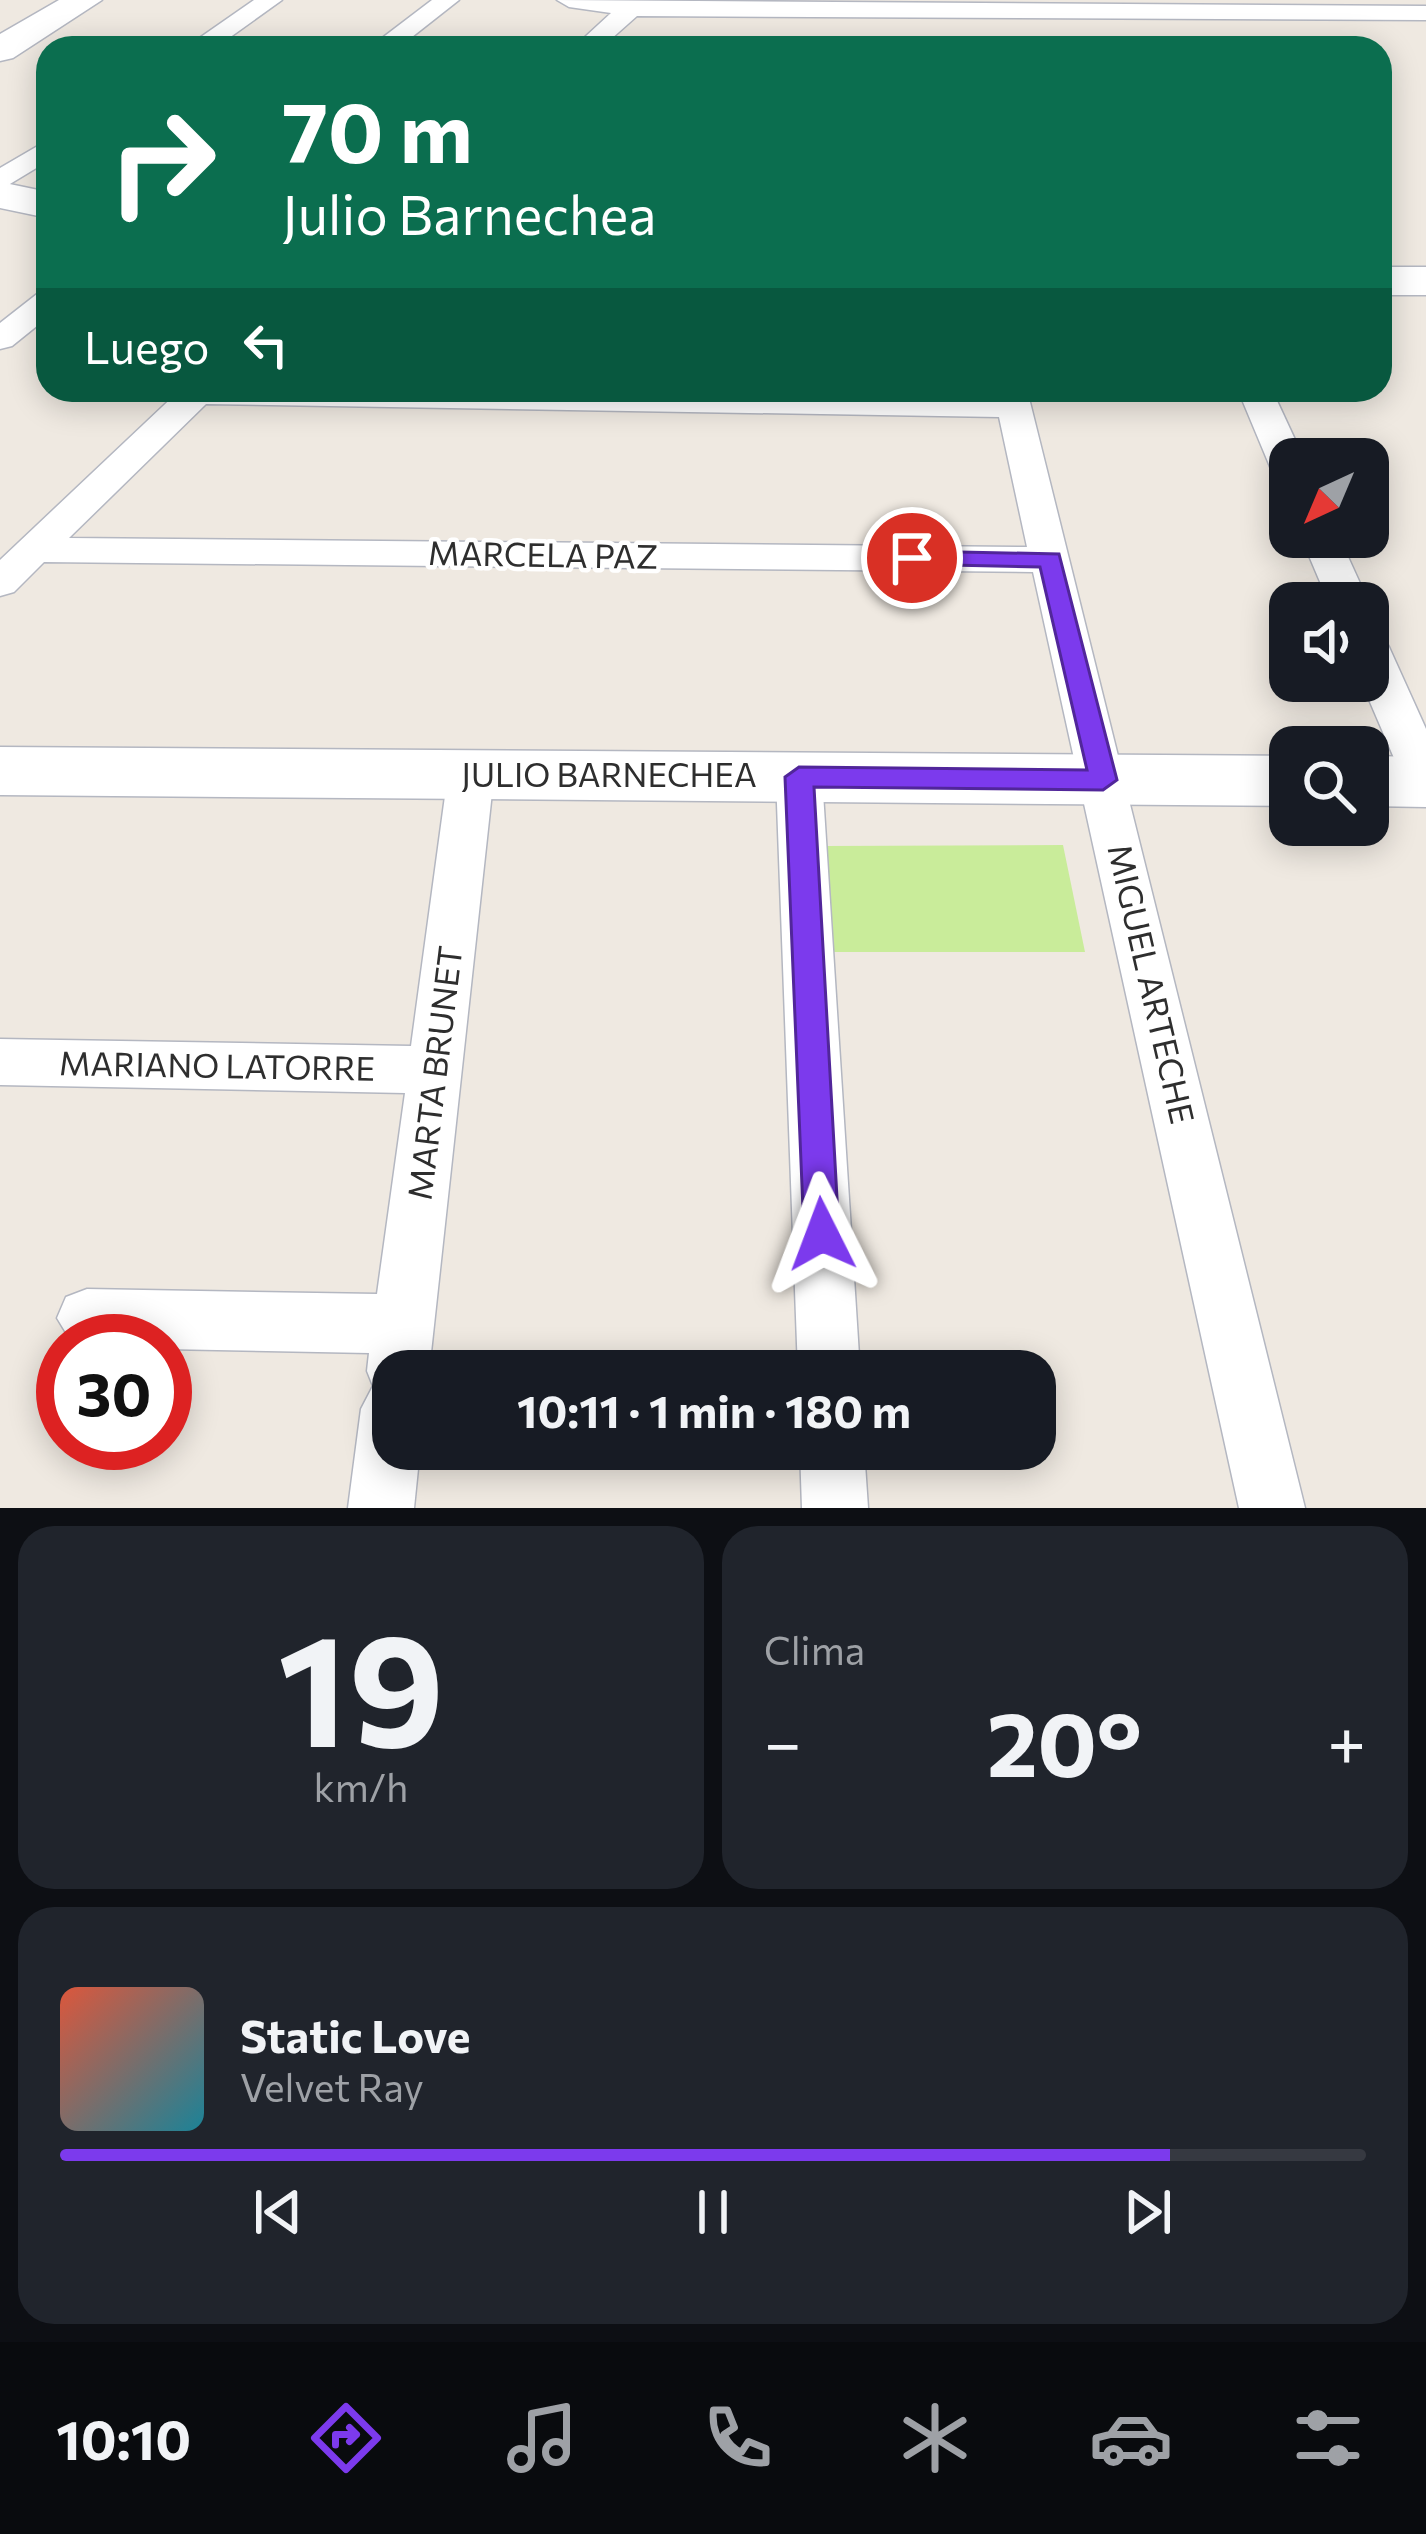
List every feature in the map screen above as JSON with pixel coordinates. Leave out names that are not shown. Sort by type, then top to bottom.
[{"type":"street","points":[[0,50],[85,0]]},
{"type":"street","points":[[217,36],[270,0]]},
{"type":"street","points":[[398,36],[447,0]]},
{"type":"street","points":[[569,0],[915,13],[1426,13]]},
{"type":"street","points":[[600,36],[636,5]]},
{"type":"street","points":[[0,181],[36,156]]},
{"type":"street","points":[[0,195],[36,203]]},
{"type":"street","points":[[1392,281],[1426,281]]},
{"type":"street","points":[[0,338],[36,310]]},
{"type":"street","points":[[0,583],[188,402]]},
{"type":"street","name":"MIGUEL ARTECHE","points":[[1013,402],[1272,1508]]},
{"type":"street","points":[[1261,402],[1277,438]]},
{"type":"street","name":"MARCELA PAZ","points":[[36,550],[1051,560]]},
{"type":"street","points":[[1389,695],[1426,780],[1389,781]]},
{"type":"street","name":"JULIO BARNECHEA","points":[[0,771],[1269,781]]},
{"type":"street","name":"MARTA BRUNET","points":[[400,1348],[471,774]]},
{"type":"street","points":[[799,777],[828,1350]]},
{"type":"street","name":"MARIANO LATORRE","points":[[0,1062],[435,1070]]},
{"type":"street","points":[[192,1328],[400,1348]]},
{"type":"street","points":[[381,1508],[386,1470]]},
{"type":"street","points":[[833,1470],[835,1508]]},
{"type":"green space","points":[[1063,845],[1085,952],[833,952],[824,846]]},
{"type":"route","points":[[822,1234],[799,777],[1103,780],[1051,560],[912,558]]}]
